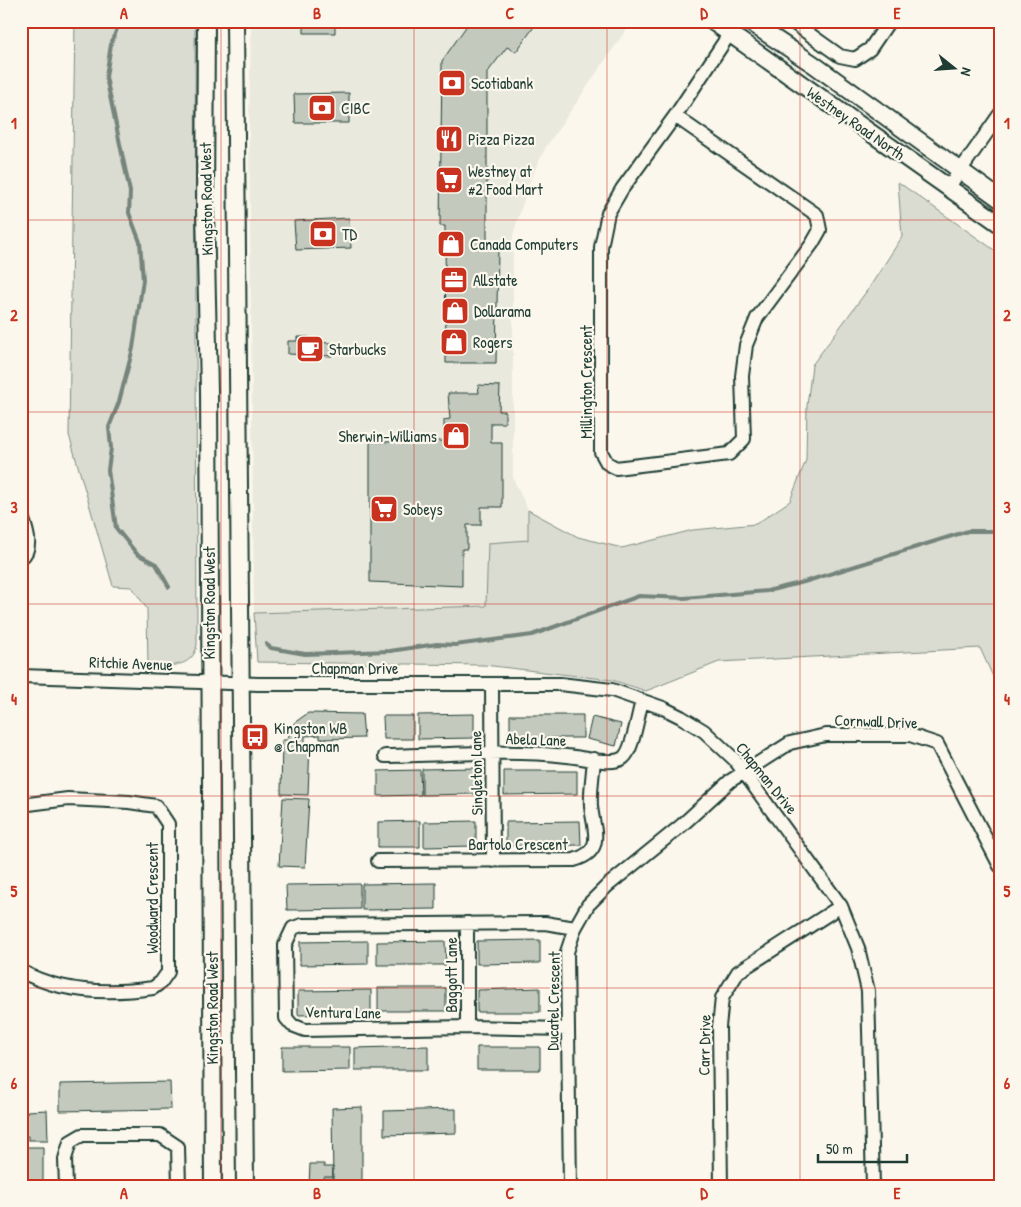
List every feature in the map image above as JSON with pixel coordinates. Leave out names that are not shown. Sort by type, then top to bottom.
[{"type":"main road","name":"Kingston Road West","points":[[206,21],[205,210],[209,391],[213,1186]]},
{"type":"main road","name":"Kingston Road West","points":[[236,21],[245,1186]]},
{"type":"main road","name":"Westney Road North","points":[[712,21],[734,27],[948,188],[1000,224]]},
{"type":"main road","name":"Westney Road North","points":[[748,21],[813,64],[1000,200]]},
{"type":"street","points":[[791,21],[840,56],[855,58],[870,50],[889,21]]},
{"type":"street","name":"Millington Crescent","points":[[676,116],[818,215],[820,230],[812,244],[757,318],[746,346],[742,376],[744,439],[729,454],[616,468],[607,463],[601,452],[601,247],[608,213],[622,188],[676,116],[734,27]]},
{"type":"street","points":[[948,188],[1000,114]]},
{"type":"street","points":[[21,513],[29,542],[26,554],[21,558]]},
{"type":"street","name":"Ritchie Avenue","points":[[21,676],[240,683]]},
{"type":"street","name":"Chapman Drive","points":[[240,683],[573,685],[612,690],[663,708],[704,731],[735,760],[841,906],[858,948],[868,991],[873,1186]]},
{"type":"street","name":"Singleton Lane","points":[[492,684],[493,860]]},
{"type":"street","name":"Abela Lane","points":[[385,756],[564,755],[610,762],[625,757],[630,748],[642,701]]},
{"type":"street","name":"Cornwall Drive","points":[[744,773],[790,743],[826,736],[920,736],[937,744],[1000,866]]},
{"type":"street","name":"Bartolo Crescent","points":[[378,862],[574,860],[586,856],[593,849],[595,842],[596,827],[591,806],[594,759]]},
{"type":"street","name":"Ducatel Crescent","points":[[570,1186],[567,952],[575,928],[588,906],[607,886],[682,825],[730,781],[744,773]]},
{"type":"street","name":"Woodward Crescent","points":[[21,805],[68,799],[129,802],[156,806],[168,824],[168,972],[161,982],[153,988],[78,990],[36,980],[21,971]]},
{"type":"street","name":"Carr Drive","points":[[721,1186],[719,1027],[722,998],[738,972],[841,906]]},
{"type":"street","name":"Baggott Lane","points":[[467,923],[467,1027]]},
{"type":"street","name":"Ventura Lane","points":[[568,1029],[467,1027],[305,1030],[292,1025],[286,1018],[285,945],[293,928],[302,924],[545,923],[575,928]]},
{"type":"street","points":[[66,1186],[65,1159],[70,1142],[82,1135],[160,1135],[178,1147],[179,1186]]},
{"type":"shaded area","points":[[75,21],[195,21],[197,645],[195,653],[190,658],[185,662],[171,666],[148,666],[147,609],[132,587],[113,586],[69,435]]},
{"type":"shaded area","points":[[251,21],[632,21],[546,147],[530,180],[513,235],[513,478],[528,510],[528,540],[488,543],[486,606],[254,613],[249,127]]},
{"type":"shaded area","points":[[898,182],[1000,254],[1000,692],[980,648],[719,662],[646,691],[612,680],[484,665],[257,662],[254,613],[486,606],[488,543],[528,540],[528,510],[578,537],[622,548],[693,530],[756,524],[790,501],[806,460],[807,406],[812,365],[869,288],[902,237]]},
{"type":"building","points":[[304,21],[344,21],[344,23],[335,23],[335,33],[304,33]]},
{"type":"building","points":[[470,21],[538,21],[516,52],[507,47],[487,73],[487,248],[498,249],[496,363],[446,363],[445,226],[440,226],[442,61]]},
{"type":"building","name":"CIBC","points":[[349,93],[349,123],[295,123],[294,94]]},
{"type":"building","name":"TD","points":[[349,218],[351,248],[296,250],[294,221]]},
{"type":"building","name":"Starbucks","points":[[297,337],[309,337],[309,342],[332,343],[332,356],[288,354],[288,341],[297,341]]},
{"type":"building","points":[[478,385],[500,386],[499,411],[505,411],[505,423],[491,423],[491,443],[502,443],[502,507],[481,507],[481,525],[467,525],[467,549],[462,549],[462,586],[370,582],[370,442],[444,441],[444,420],[450,419],[448,393],[479,393]]},
{"type":"building","points":[[308,713],[362,714],[364,738],[320,739],[320,735],[305,736],[305,745],[310,744],[308,795],[281,794],[282,740],[287,740],[294,723]]},
{"type":"building","points":[[474,714],[474,738],[418,739],[418,715]]},
{"type":"building","points":[[510,715],[583,715],[583,738],[510,738]]},
{"type":"building","points":[[383,716],[413,716],[413,739],[384,739]]},
{"type":"building","points":[[592,717],[621,724],[616,746],[587,739]]},
{"type":"building","points":[[475,768],[475,794],[422,795],[422,769]]},
{"type":"building","points":[[420,770],[421,795],[378,796],[378,771]]},
{"type":"building","points":[[504,771],[577,771],[577,794],[504,795]]},
{"type":"building","points":[[283,798],[309,799],[305,867],[279,866]]},
{"type":"building","points":[[420,821],[420,847],[378,847],[378,822]]},
{"type":"building","points":[[476,821],[476,846],[424,847],[424,822]]},
{"type":"building","points":[[580,821],[581,845],[506,846],[506,822]]},
{"type":"building","points":[[436,883],[436,909],[362,910],[362,884]]},
{"type":"building","points":[[360,884],[360,909],[287,910],[286,885]]},
{"type":"building","points":[[540,940],[540,963],[477,964],[477,941]]},
{"type":"building","points":[[368,941],[368,964],[300,965],[300,942]]},
{"type":"building","points":[[445,941],[446,965],[377,965],[377,942]]},
{"type":"building","points":[[378,988],[446,988],[446,1011],[378,1011]]},
{"type":"building","points":[[540,988],[540,1012],[477,1012],[477,990]]},
{"type":"building","points":[[371,990],[371,1013],[298,1015],[298,991]]},
{"type":"building","points":[[428,1046],[428,1070],[355,1070],[355,1048]]},
{"type":"building","points":[[282,1047],[350,1047],[350,1070],[282,1071]]},
{"type":"building","points":[[477,1047],[540,1047],[540,1070],[477,1070]]},
{"type":"building","points":[[170,1082],[171,1109],[60,1111],[60,1084]]},
{"type":"building","points":[[362,1107],[362,1182],[333,1182],[332,1108]]},
{"type":"building","points":[[456,1109],[456,1133],[384,1135],[384,1111]]},
{"type":"building","points":[[47,1110],[48,1140],[28,1140],[28,1136],[21,1136],[21,1114],[27,1114],[27,1111]]},
{"type":"building","points":[[21,1147],[43,1147],[43,1186],[21,1186]]},
{"type":"building","points":[[310,1164],[324,1164],[324,1167],[333,1167],[333,1177],[324,1177],[324,1186],[309,1186]]},
{"type":"waterway","points":[[120,21],[111,44],[106,77],[130,192],[129,213],[140,242],[143,280],[133,348],[119,402],[109,427],[111,448],[108,470],[116,528],[137,554],[156,564],[169,587]]},
{"type":"waterway","points":[[266,644],[271,648],[305,654],[390,651],[437,644],[455,645],[532,635],[639,596],[684,598],[767,591],[804,582],[968,531],[1000,531]]},
{"type":"place","name":"Scotiabank","points":[[452,83]]},
{"type":"place","name":"CIBC","points":[[322,108]]},
{"type":"place","name":"Pizza Pizza","points":[[449,139]]},
{"type":"place","name":"Westney at #2 Food Mart","points":[[449,180]]},
{"type":"place","name":"TD","points":[[323,234]]},
{"type":"place","name":"Canada Computers","points":[[451,244]]},
{"type":"place","name":"Allstate","points":[[454,280]]},
{"type":"place","name":"Dollarama","points":[[455,311]]},
{"type":"place","name":"Rogers","points":[[454,342]]},
{"type":"place","name":"Starbucks","points":[[310,349]]},
{"type":"place","name":"Sherwin-Williams","points":[[456,436]]},
{"type":"place","name":"Sobeys","points":[[384,509]]},
{"type":"place","name":"Kingston WB @ Chapman","points":[[255,737]]}]
